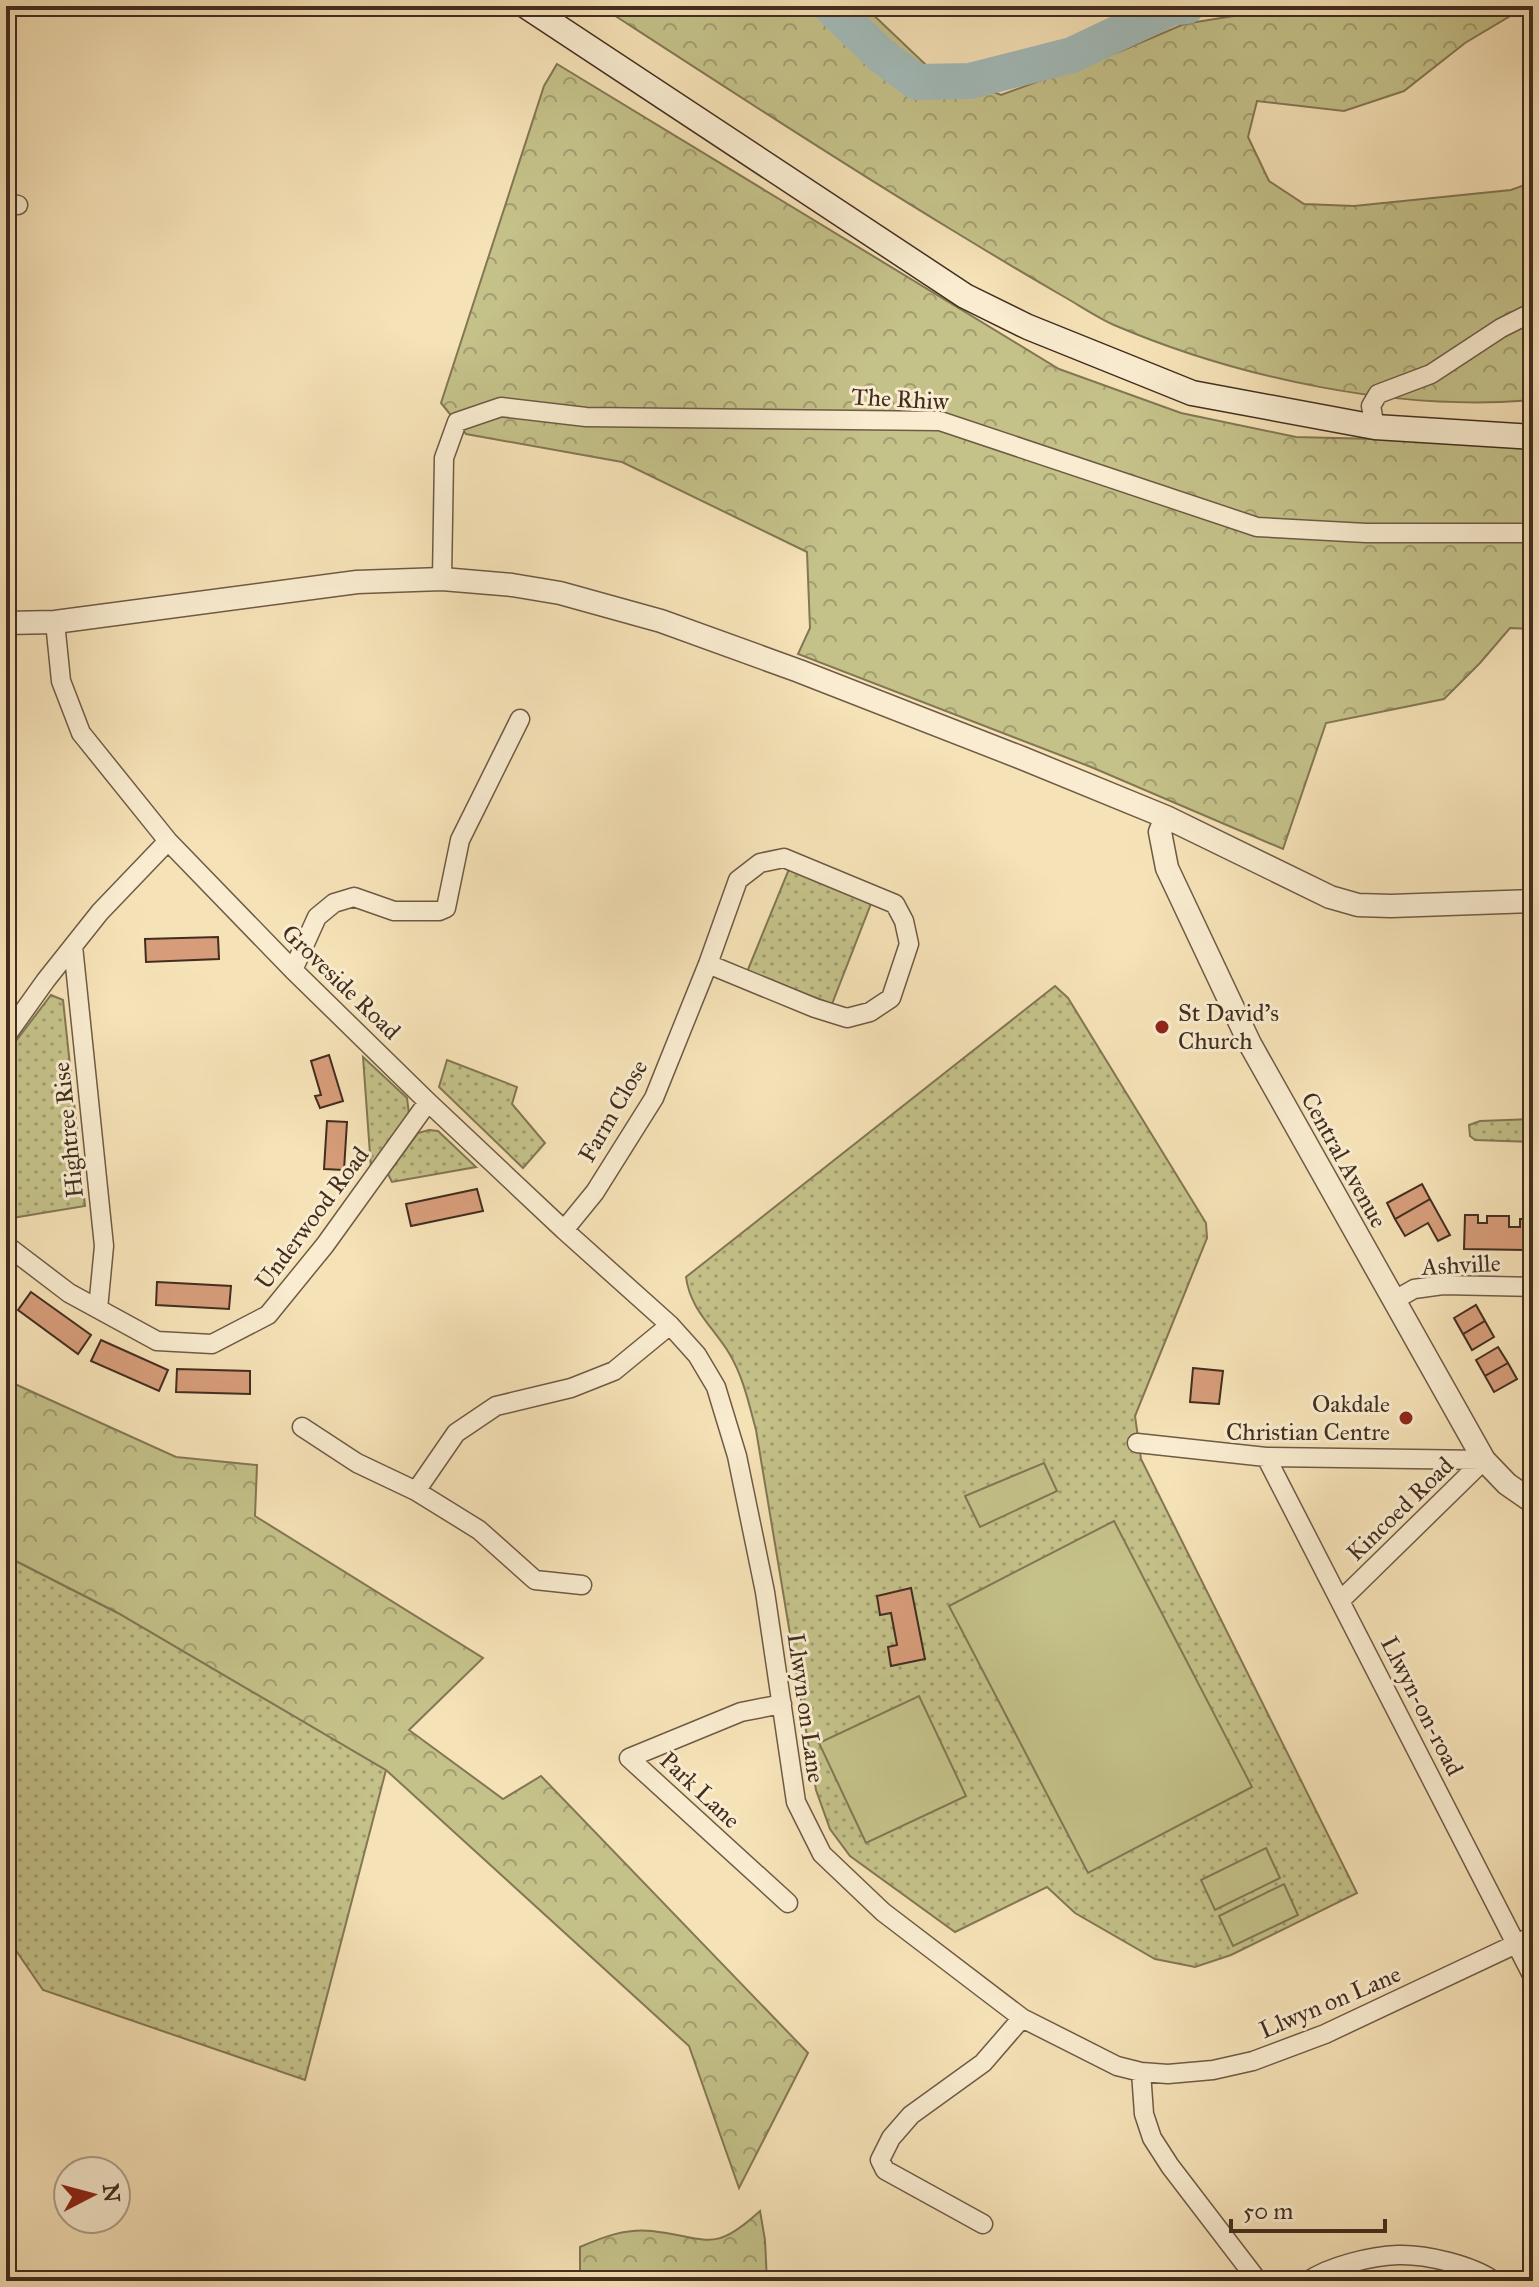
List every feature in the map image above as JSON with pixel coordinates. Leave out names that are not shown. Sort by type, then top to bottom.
[{"type":"main road","points":[[526,6],[965,296],[1028,327],[1192,393],[1375,427],[1533,437]]},
{"type":"street","points":[[1375,427],[1371,406],[1378,394],[1431,374],[1501,328],[1533,312]]},
{"type":"street","name":"The Rhiw","points":[[442,579],[444,458],[452,434],[457,422],[501,407],[586,417],[940,421],[1257,527],[1366,533],[1533,533]]},
{"type":"street","points":[[6,623],[55,622],[357,582],[442,579],[560,593],[661,621],[1022,758],[1166,817],[1330,897],[1358,905],[1391,906],[1533,901]]},
{"type":"street","name":"Groveside Road","points":[[55,622],[61,681],[81,733],[168,841],[293,970],[428,1102],[670,1325]]},
{"type":"street","points":[[293,970],[317,917],[334,903],[354,897],[394,911],[439,911],[446,908],[460,840],[520,719]]},
{"type":"street","name":"Central Avenue","points":[[1166,817],[1160,832],[1167,868],[1250,1044],[1484,1460],[1507,1484],[1533,1502]]},
{"type":"street","points":[[6,1036],[100,912],[168,841]]},
{"type":"street","name":"Farm Close","points":[[564,1230],[595,1192],[654,1098],[738,880],[760,863],[784,858],[895,904],[904,921],[909,944],[891,998],[870,1012],[847,1018],[708,964]]},
{"type":"street","name":"Hightree Rise","points":[[73,946],[104,1246],[98,1309]]},
{"type":"street","name":"Underwood Road","points":[[6,1245],[69,1293],[157,1341],[212,1344],[268,1315],[325,1245],[428,1102]]},
{"type":"street","name":"Ashville","points":[[1393,1301],[1414,1289],[1443,1285],[1533,1287]]},
{"type":"street","points":[[416,1491],[456,1433],[496,1406],[571,1388],[614,1371],[670,1325]]},
{"type":"street","name":"Llwyn on Lane","points":[[670,1325],[697,1355],[716,1387],[737,1456],[765,1592],[796,1802],[822,1854],[883,1912],[1022,2018],[1105,2060],[1141,2072],[1168,2074],[1213,2070],[1253,2061],[1325,2034],[1533,1936]]},
{"type":"street","points":[[302,1427],[357,1463],[416,1491],[479,1530],[535,1580],[582,1585]]},
{"type":"street","name":"Kincoed Road","points":[[1137,1443],[1266,1457],[1484,1460]]},
{"type":"street","name":"Llwyn-on-road","points":[[1266,1457],[1533,1977]]},
{"type":"street","name":"Kincoed Road","points":[[1341,1600],[1484,1460]]},
{"type":"street","name":"Park Lane","points":[[782,1704],[741,1712],[629,1758],[788,1903]]},
{"type":"street","points":[[983,2224],[885,2170],[880,2160],[891,2138],[911,2115],[983,2063],[1022,2018]]},
{"type":"street","points":[[1141,2072],[1144,2114],[1152,2138],[1258,2281]]},
{"type":"street","points":[[1308,2281],[1317,2274],[1354,2262],[1398,2255],[1443,2260],[1485,2274],[1494,2281]]},
{"type":"green space","points":[[600,6],[864,6],[926,65],[1001,95],[1184,24],[1296,6],[1527,6],[1465,43],[1404,91],[1344,111],[1257,101],[1248,137],[1269,181],[1304,204],[1354,206],[1511,190],[1533,182],[1533,400],[1428,401],[1319,387],[1213,361],[1114,325],[908,203]]},
{"type":"green space","points":[[557,64],[1059,369],[1181,413],[1296,437],[1533,443],[1533,629],[1510,628],[1444,699],[1326,723],[1283,849],[1091,767],[798,654],[810,628],[807,552],[622,462],[466,434],[441,403],[544,86]]},
{"type":"green space","points":[[789,869],[872,901],[832,1004],[747,972]]},
{"type":"green space","points":[[1055,986],[1068,998],[1206,1223],[1207,1238],[1135,1416],[1141,1459],[1357,1893],[1231,1955],[1195,1967],[1155,1959],[1075,1913],[1047,1887],[955,1932],[850,1856],[830,1829],[816,1790],[756,1430],[738,1371],[692,1299],[686,1277]]},
{"type":"green space","points":[[51,995],[63,1000],[85,1206],[6,1219],[6,1054]]},
{"type":"green space","points":[[363,1057],[407,1098],[409,1114],[371,1168]]},
{"type":"green space","points":[[447,1060],[517,1087],[512,1104],[545,1143],[523,1168],[439,1087]]},
{"type":"green space","points":[[1533,1119],[1533,1142],[1475,1140],[1470,1136],[1469,1125],[1480,1121]]},
{"type":"green space","points":[[438,1131],[476,1167],[392,1182],[388,1174],[418,1133]]},
{"type":"green space","points":[[6,1380],[176,1457],[257,1465],[255,1516],[483,1658],[409,1730],[503,1799],[541,1776],[808,2053],[739,2188],[689,2046],[386,1770],[118,1613],[6,1556]]},
{"type":"green space","points":[[1044,1463],[1057,1491],[980,1527],[965,1496]]},
{"type":"green space","points":[[1114,1521],[1252,1787],[1088,1873],[949,1606]]},
{"type":"green space","points":[[6,1556],[118,1613],[386,1770],[305,2080],[43,1990],[6,1936]]},
{"type":"green space","points":[[919,1696],[966,1796],[866,1843],[819,1743]]},
{"type":"green space","points":[[1266,1848],[1280,1878],[1215,1910],[1201,1880]]},
{"type":"green space","points":[[1284,1884],[1298,1915],[1233,1946],[1219,1916]]},
{"type":"green space","points":[[760,2211],[767,2281],[620,2281],[618,2273],[580,2281],[580,2247],[597,2240],[642,2230],[710,2240],[731,2233]]},
{"type":"building","points":[[218,937],[219,959],[146,962],[145,939]]},
{"type":"building","points":[[329,1055],[343,1101],[320,1108],[315,1096],[321,1095],[311,1061]]},
{"type":"building","points":[[327,1121],[347,1122],[344,1170],[324,1169]]},
{"type":"building","points":[[1422,1184],[1430,1199],[1395,1219],[1387,1203]]},
{"type":"building","points":[[477,1189],[483,1211],[411,1226],[406,1204]]},
{"type":"building","points":[[1430,1199],[1450,1235],[1438,1241],[1428,1223],[1405,1236],[1395,1219]]},
{"type":"building","points":[[1465,1215],[1478,1215],[1478,1223],[1487,1223],[1487,1216],[1509,1216],[1509,1227],[1520,1227],[1520,1219],[1533,1219],[1533,1250],[1464,1249]]},
{"type":"building","points":[[157,1282],[231,1286],[229,1309],[156,1305]]},
{"type":"building","points":[[31,1292],[91,1335],[78,1354],[18,1310]]},
{"type":"building","points":[[1476,1305],[1485,1321],[1463,1334],[1454,1318]]},
{"type":"building","points":[[1485,1321],[1494,1337],[1472,1350],[1463,1334]]},
{"type":"building","points":[[101,1340],[168,1370],[159,1391],[91,1361]]},
{"type":"building","points":[[1498,1347],[1508,1363],[1485,1376],[1476,1360]]},
{"type":"building","points":[[1508,1363],[1517,1379],[1494,1392],[1485,1376]]},
{"type":"building","points":[[1193,1368],[1223,1371],[1219,1404],[1190,1402]]},
{"type":"building","points":[[177,1369],[250,1371],[250,1394],[176,1392]]},
{"type":"building","points":[[911,1588],[925,1659],[891,1666],[888,1647],[897,1645],[891,1613],[880,1615],[877,1596]]},
{"type":"waterway","points":[[830,6],[883,57],[917,82],[970,81],[1072,55],[1171,8],[1187,6]]},
{"type":"place","name":"St David's Church","points":[[1162,1027]]},
{"type":"place","name":"Oakdale Christian Centre","points":[[1406,1418]]}]
